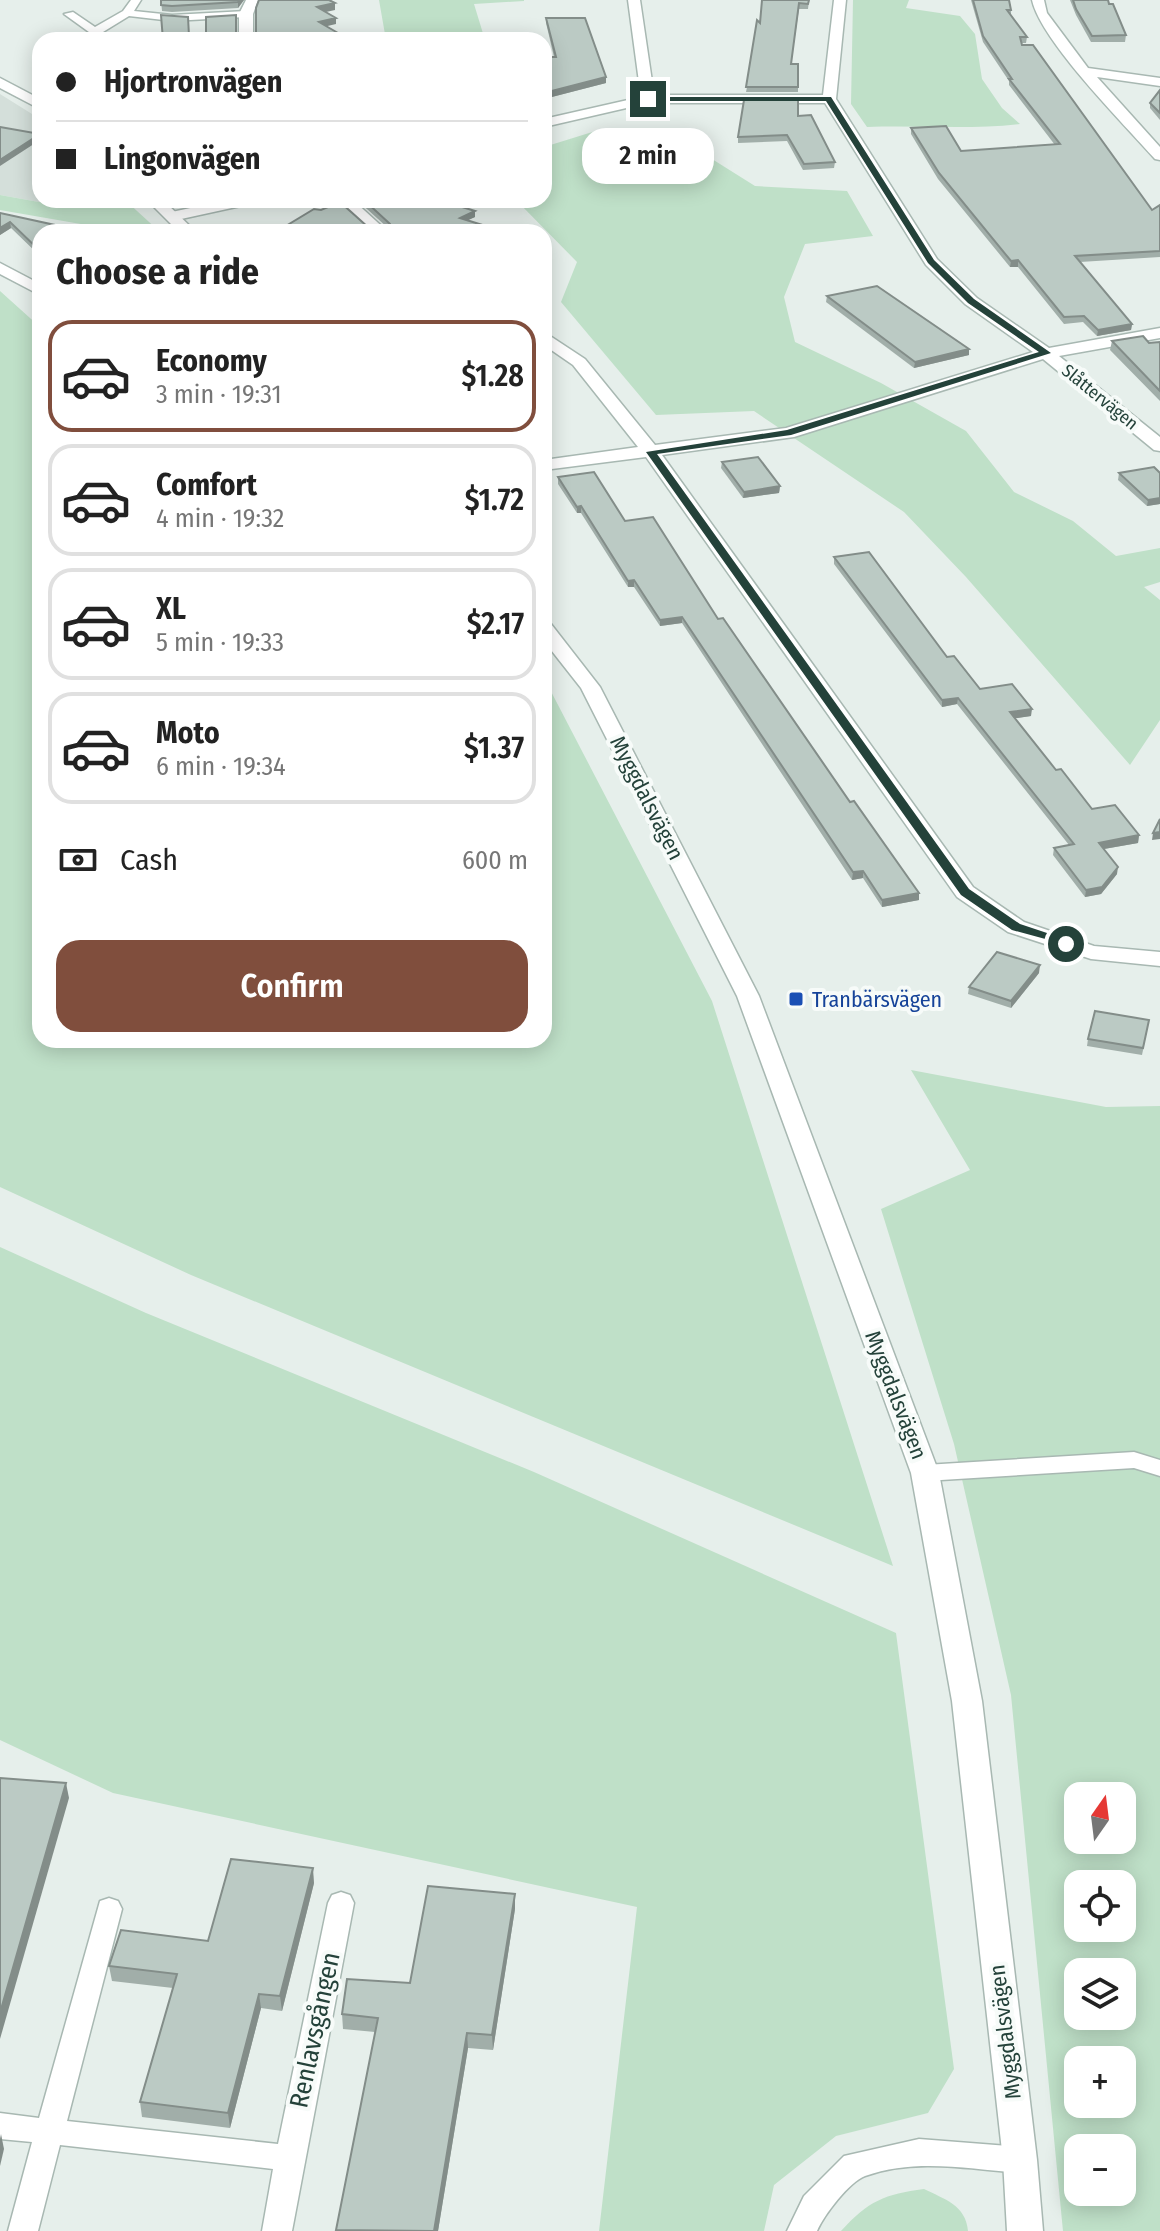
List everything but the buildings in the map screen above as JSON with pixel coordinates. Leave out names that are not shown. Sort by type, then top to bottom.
[{"type":"street","points":[[246,32],[246,14],[252,0]]},
{"type":"street","points":[[634,0],[648,99]]},
{"type":"street","points":[[552,121],[648,99],[829,99],[840,0]]},
{"type":"street","points":[[1038,0],[1041,13],[1084,71],[1160,156]]},
{"type":"street","points":[[1084,71],[1160,82]]},
{"type":"street","points":[[0,82],[32,100]]},
{"type":"street","name":"Slåttervägen","points":[[829,99],[931,262],[971,301],[1046,353],[1160,446]]},
{"type":"street","points":[[163,208],[180,224]]},
{"type":"street","points":[[172,216],[211,208]]},
{"type":"street","points":[[353,208],[371,224]]},
{"type":"street","points":[[0,268],[32,286]]},
{"type":"street","points":[[552,464],[788,433],[1046,353],[1160,333]]},
{"type":"street","points":[[552,343],[579,362],[651,452],[965,892],[1016,927],[1091,952],[1160,959]]},
{"type":"street","name":"Myggdalsvägen","points":[[552,638],[590,687],[748,996],[925,1473],[967,1701],[1020,2160],[1025,2231]]},
{"type":"lane","points":[[69,14],[95,32],[127,13],[136,0]]},
{"type":"lane","points":[[127,13],[145,18],[197,23],[246,14]]},
{"type":"lane","points":[[925,1473],[1134,1460],[1160,1468]]},
{"type":"lane","name":"Renlavsgången","points":[[277,2231],[341,1903]]},
{"type":"lane","points":[[23,2231],[109,1909]]},
{"type":"lane","points":[[0,2126],[289,2158]]},
{"type":"lane","points":[[802,2231],[814,2205],[854,2165],[919,2152],[1020,2160]]},
{"type":"shaded area","points":[[0,94],[32,114],[32,201],[0,195]]},
{"type":"green space","points":[[379,0],[524,0],[474,4],[483,32],[385,32]]},
{"type":"green space","points":[[853,0],[909,0],[906,8],[960,16],[975,34],[982,79],[1002,108],[1020,124],[867,127],[851,104]]},
{"type":"green space","points":[[602,129],[712,159],[755,186],[847,191],[873,236],[805,244],[784,297],[795,342],[881,383],[966,431],[1014,492],[1073,521],[1116,556],[1160,548],[1160,582],[1144,587],[1160,600],[1160,720],[1130,765],[966,577],[904,512],[754,411],[656,415],[561,302],[577,262],[552,237],[552,224],[540,224],[524,208],[552,208],[552,145]]},
{"type":"green space","points":[[0,195],[32,201],[32,208],[134,208],[151,224],[81,224],[0,210]]},
{"type":"green space","points":[[0,291],[32,320],[32,1048],[552,1048],[552,693],[712,1001],[893,1566],[191,1275],[0,1187]]},
{"type":"green space","points":[[911,1070],[1106,1107],[1160,1106],[1160,2231],[1063,2231],[1011,1695],[954,1444],[881,1209],[970,1170]]},
{"type":"green space","points":[[0,1247],[146,1313],[534,1472],[896,1633],[954,2069],[928,2113],[836,2136],[774,2185],[764,2231],[599,2231],[637,1907],[113,1793],[0,1740]]},
{"type":"green space","points":[[924,2189],[958,2209],[968,2231],[841,2231],[860,2212],[878,2201],[898,2193]]},
{"type":"place","name":"Tranbärsvägen","points":[[796,999]]},
{"type":"route","points":[[648,99],[829,99],[931,262],[971,301],[1046,353],[788,433],[651,452],[965,892],[1016,927],[1066,944]]}]
